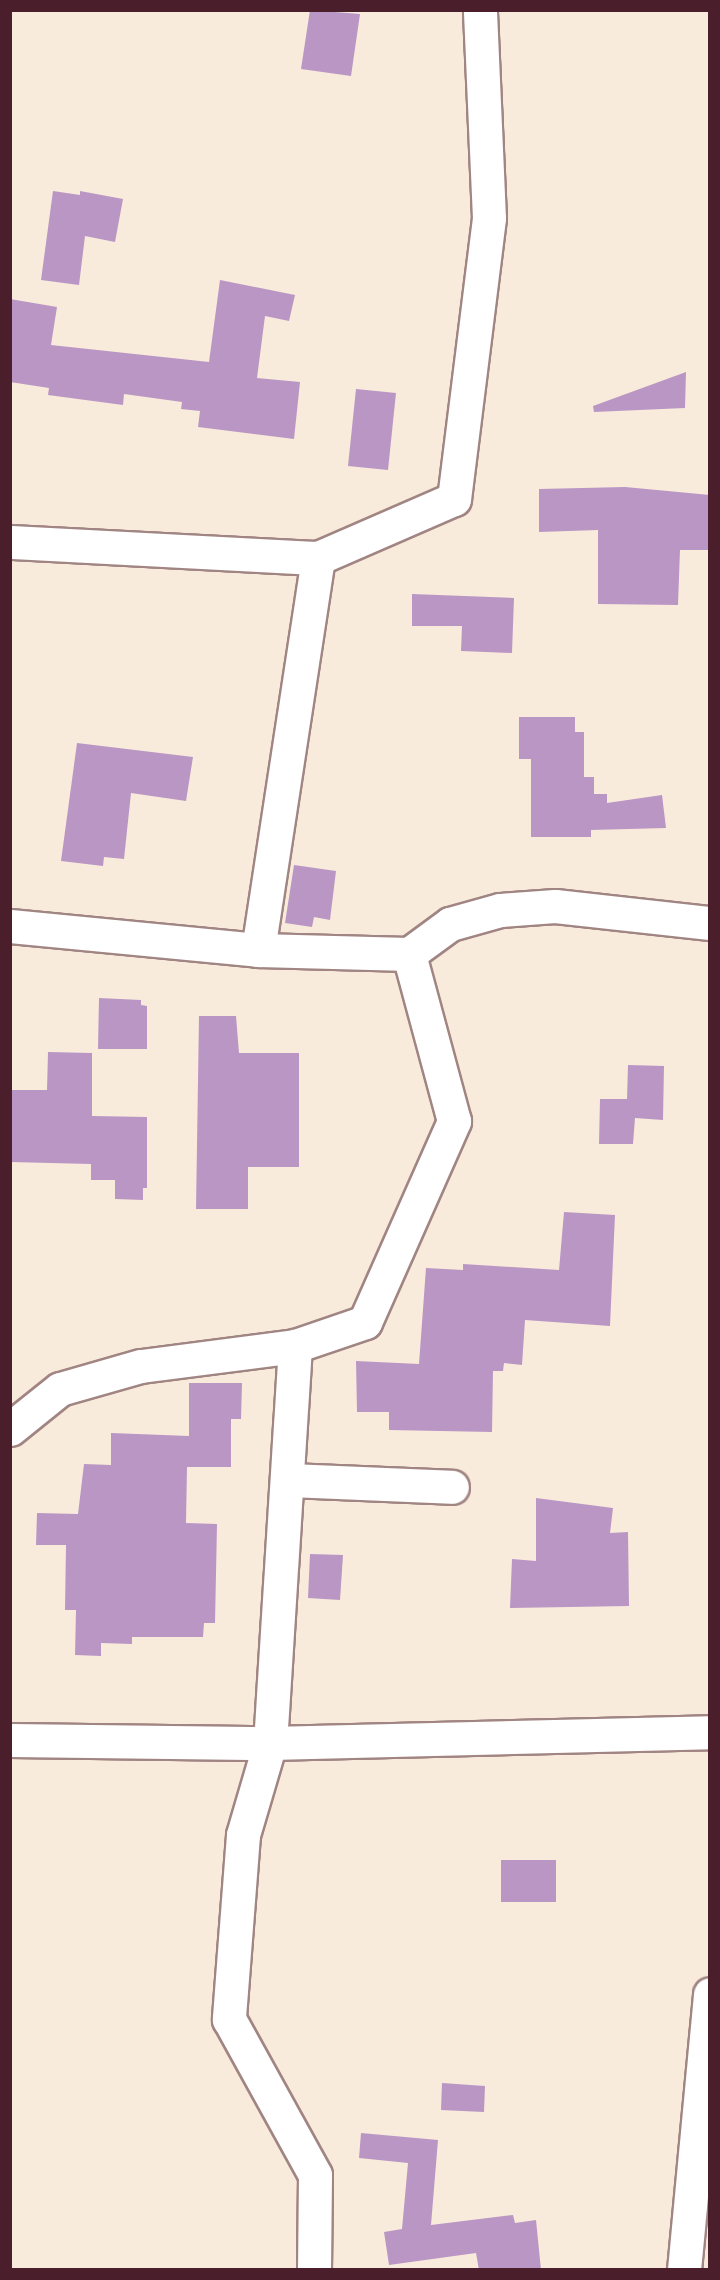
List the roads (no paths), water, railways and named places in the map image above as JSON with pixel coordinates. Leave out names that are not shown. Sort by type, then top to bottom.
[{"type":"street","points":[[10,542],[318,558],[454,499],[489,218],[480,10]]},
{"type":"street","points":[[258,951],[318,558]]},
{"type":"street","points":[[10,926],[258,951],[409,954],[450,924],[500,910],[555,906],[710,923]]},
{"type":"street","points":[[10,1429],[60,1389],[141,1366],[295,1346],[365,1323],[454,1121],[409,954]]},
{"type":"street","points":[[295,1346],[270,1743],[243,1835],[230,2019],[315,2175],[318,2217],[314,2270]]},
{"type":"street","points":[[288,1480],[452,1487]]},
{"type":"street","points":[[10,1740],[270,1743],[710,1732]]},
{"type":"street","points":[[684,2270],[710,1994]]}]
